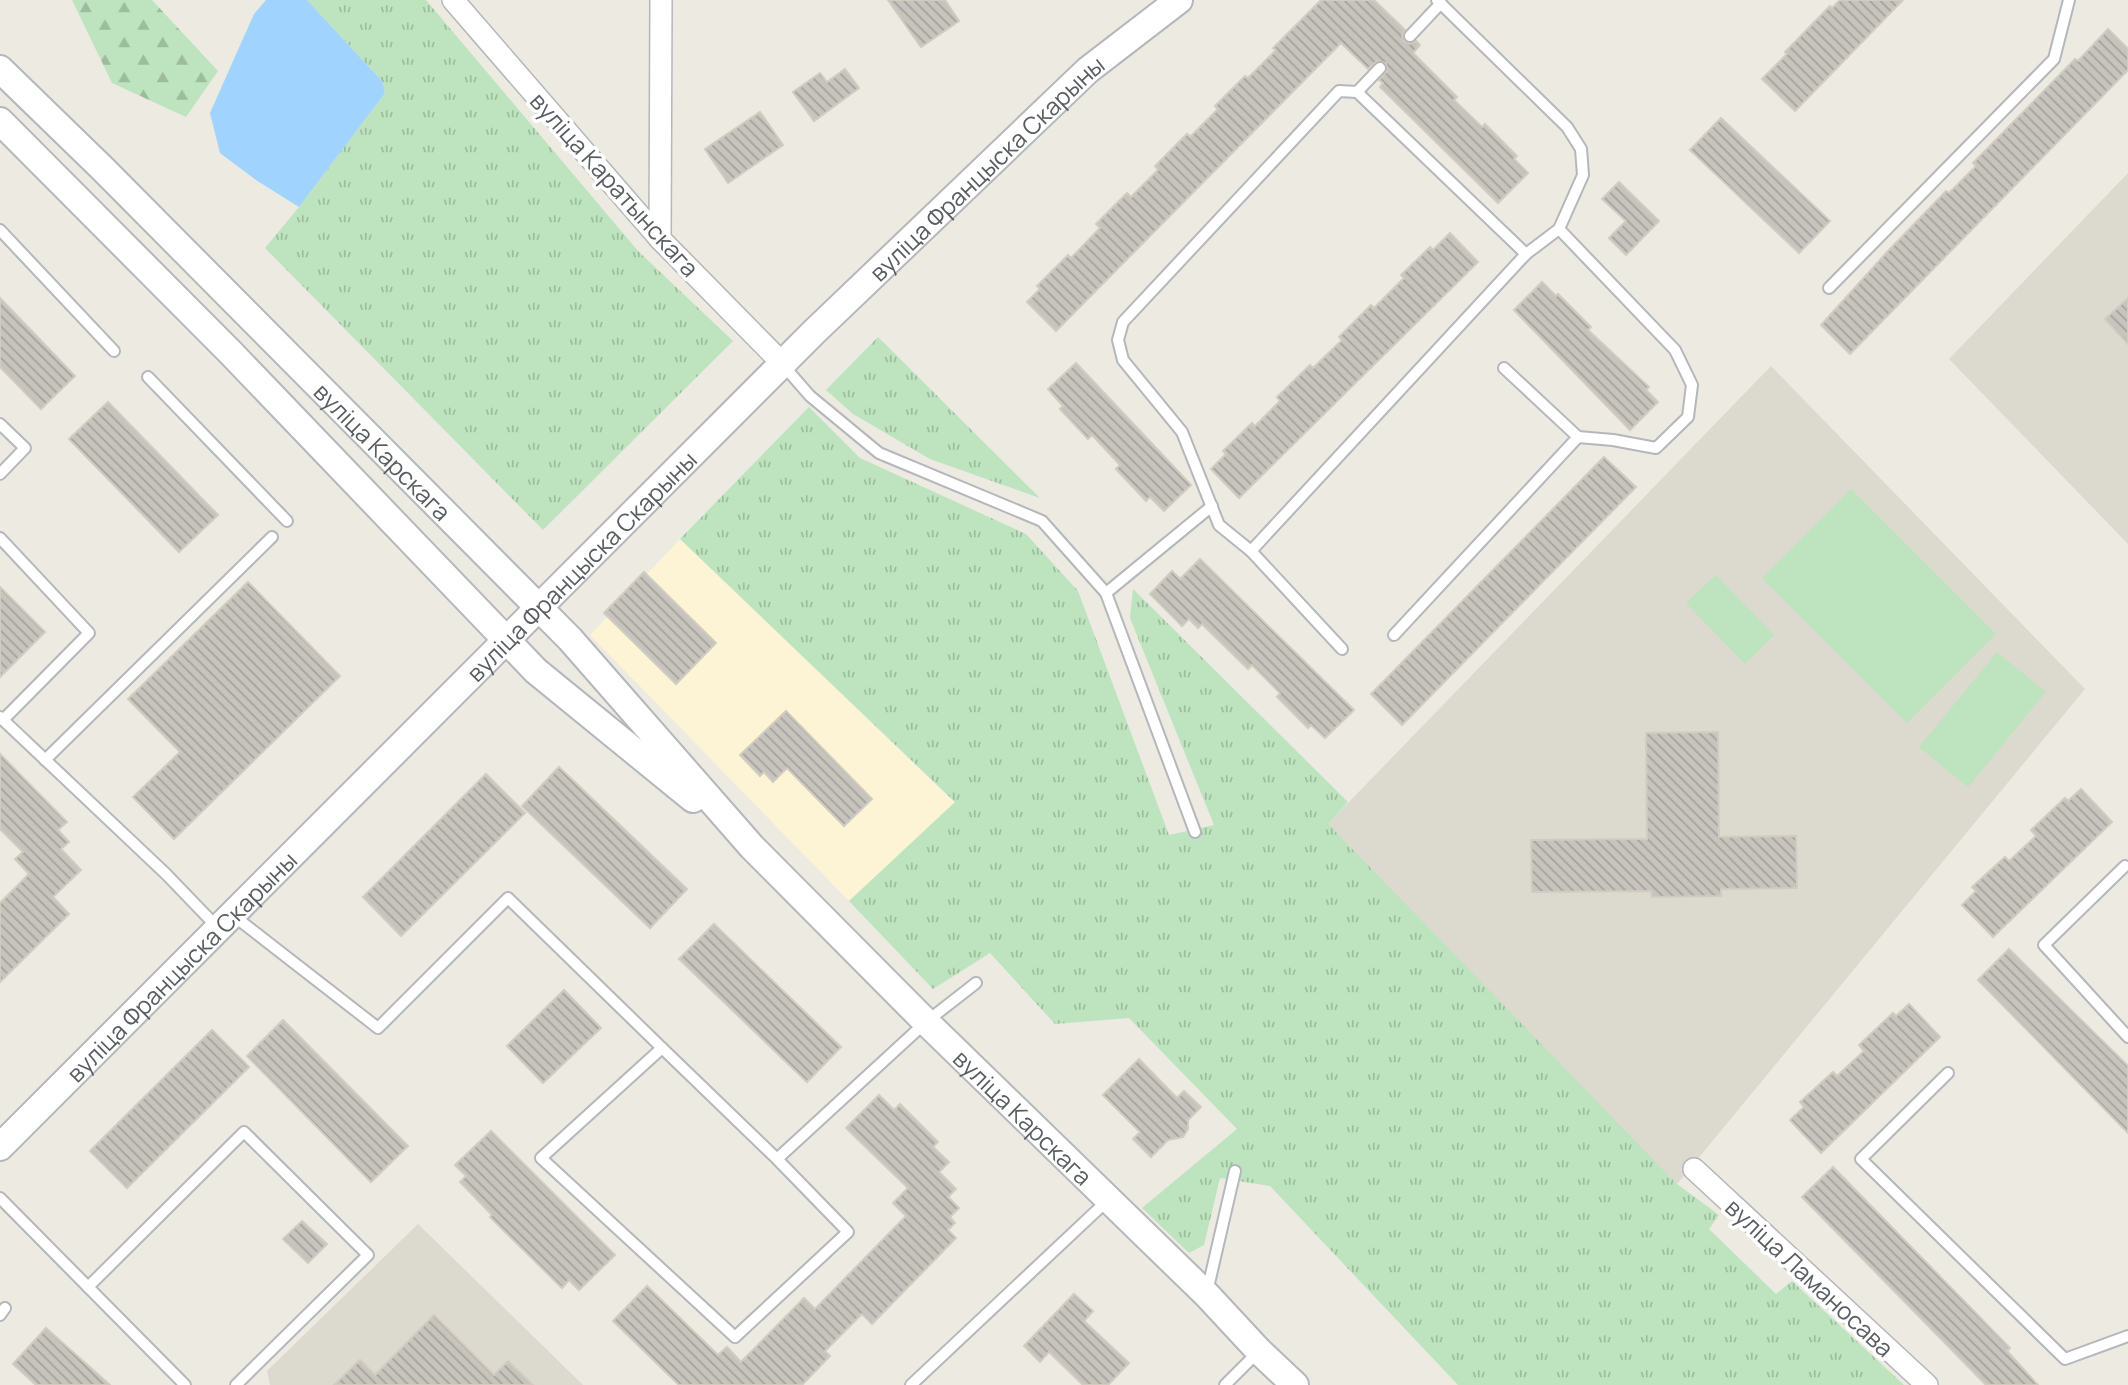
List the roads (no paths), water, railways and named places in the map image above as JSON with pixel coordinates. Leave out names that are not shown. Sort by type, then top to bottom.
[{"type":"street","name":"вуліца Каратынскага","points":[[453,0],[660,239],[782,363]]},
{"type":"street","points":[[660,239],[661,0]]},
{"type":"street","name":"вуліца Францыска Скарыны","points":[[0,1146],[782,363],[1088,69],[1179,0]]},
{"type":"street","name":"вуліца Карскага","points":[[0,69],[112,178],[570,639],[752,847],[1295,1385]]},
{"type":"street","name":"вуліца Карскага","points":[[1,125],[239,362],[536,671],[752,847]]},
{"type":"street","name":"вуліца Ламаносава","points":[[1694,1169],[1927,1385]]},
{"type":"lane","points":[[1829,288],[2054,59],[2069,0]]},
{"type":"lane","points":[[1251,551],[1526,254],[1559,229],[1584,175],[1581,149],[1567,127],[1439,2],[1410,36]]},
{"type":"lane","points":[[1357,92],[1380,68]]},
{"type":"lane","points":[[1342,649],[1251,551],[1219,524],[1182,432],[1124,360],[1118,340],[1123,322],[1339,91],[1357,92],[1526,254]]},
{"type":"lane","points":[[1504,368],[1578,437],[1656,448],[1688,417],[1692,385],[1675,350],[1559,229]]},
{"type":"lane","points":[[0,230],[114,351]]},
{"type":"lane","points":[[782,363],[810,396],[879,453],[1042,521],[1106,593],[1195,832]]},
{"type":"lane","points":[[148,377],[287,522]]},
{"type":"lane","points":[[0,424],[25,448],[0,474]]},
{"type":"lane","points":[[1394,635],[1578,437]]},
{"type":"lane","points":[[1106,593],[1212,506]]},
{"type":"lane","points":[[45,760],[272,537]]},
{"type":"lane","points":[[0,538],[89,633],[2,718],[166,874],[225,921],[378,1028],[508,898],[777,1159],[848,1233],[735,1337],[541,1158],[662,1048]]},
{"type":"lane","points":[[2125,866],[2044,945],[2128,1037]]},
{"type":"lane","points":[[777,1159],[926,1022],[976,983]]},
{"type":"lane","points":[[1948,1073],[1861,1159],[2065,1359],[2128,1336]]},
{"type":"lane","points":[[88,1287],[244,1132],[368,1255],[236,1385]]},
{"type":"lane","points":[[1207,1295],[1235,1171]]},
{"type":"lane","points":[[0,1198],[185,1385]]},
{"type":"lane","points":[[911,1385],[1109,1199]]},
{"type":"lane","points":[[1225,1385],[1259,1351]]},
{"type":"water","points":[[266,0],[307,0],[382,81],[385,93],[299,207],[220,153],[210,113],[254,14]]}]
